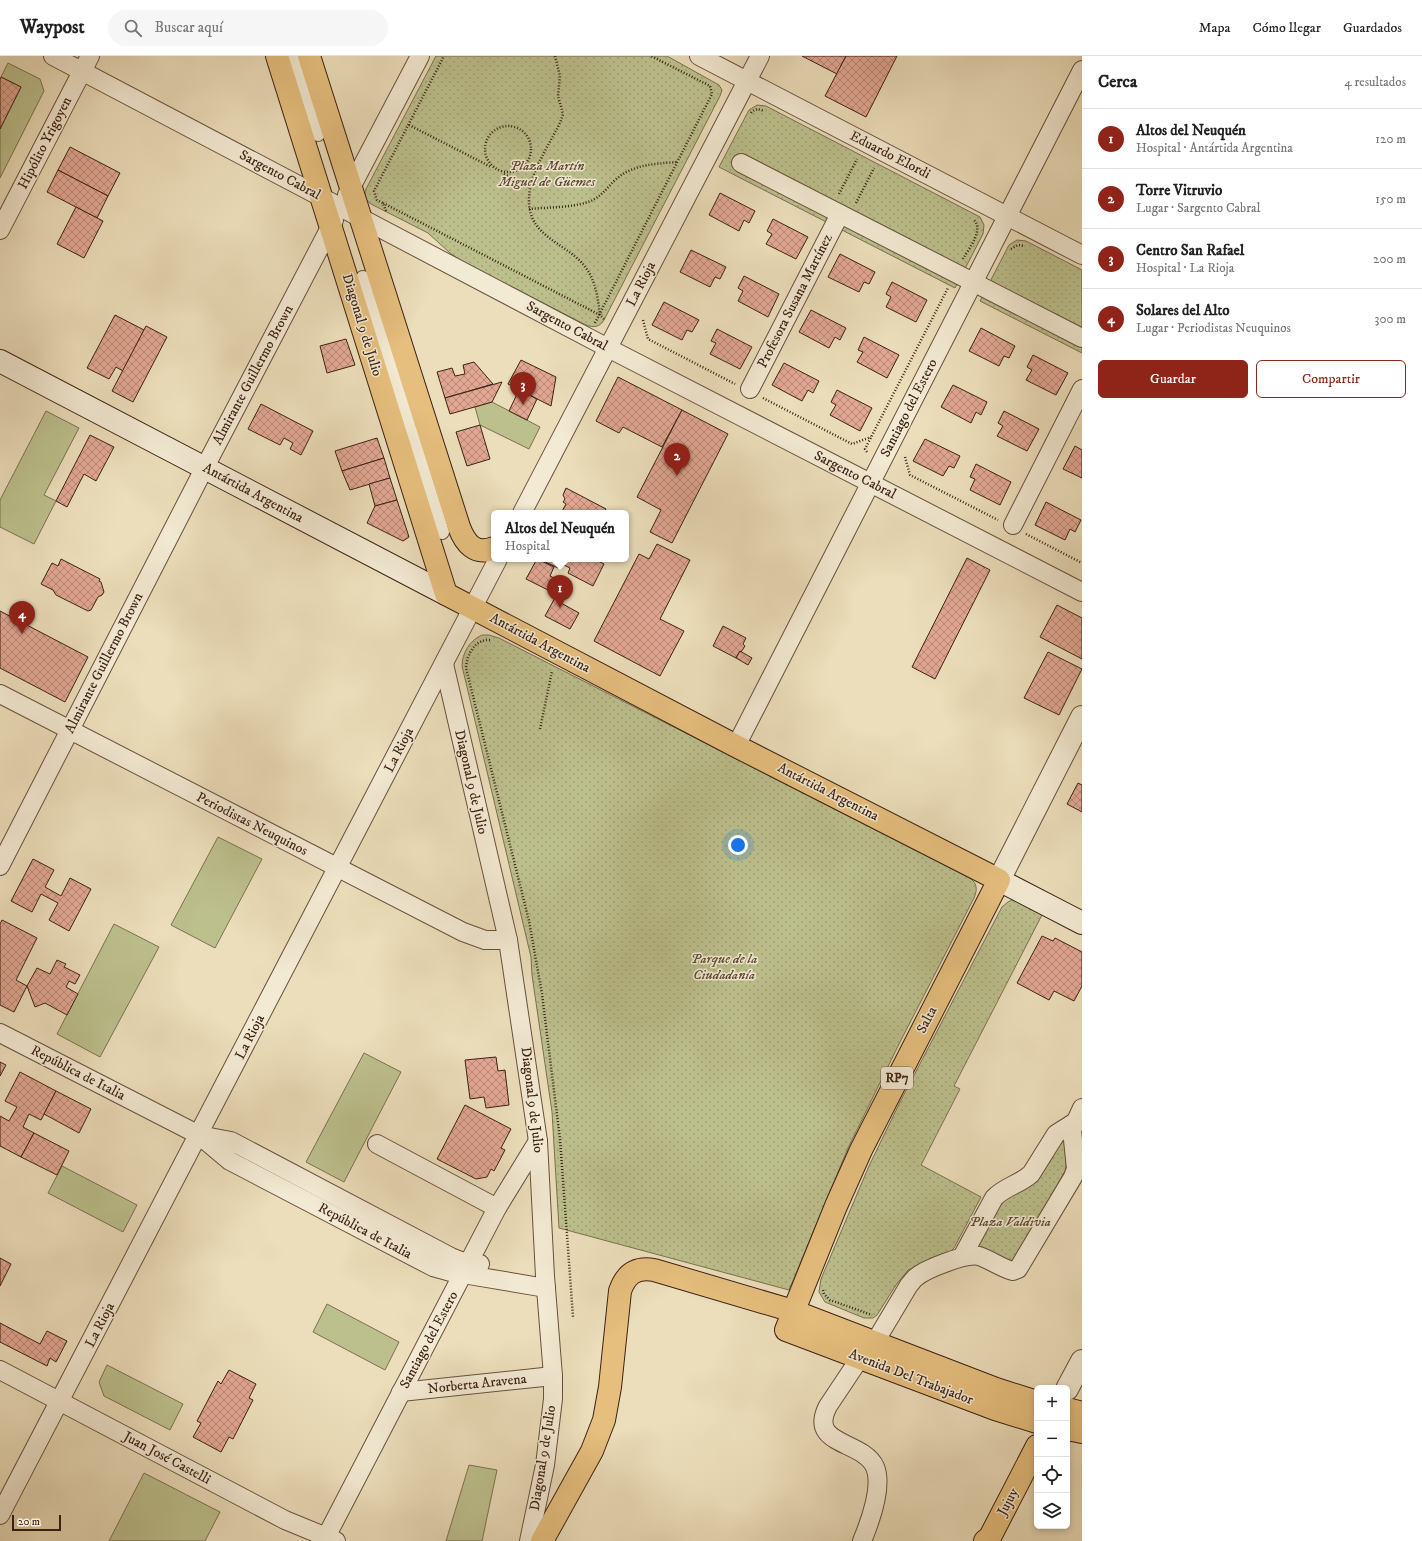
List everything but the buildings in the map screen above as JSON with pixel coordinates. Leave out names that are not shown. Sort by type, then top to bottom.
[{"type":"main road","name":"Diagonal 9 de Julio","points":[[277,56],[317,133],[351,188],[361,218],[363,278],[443,532]]},
{"type":"main road","name":"Diagonal 9 de Julio","points":[[309,56],[317,133],[320,196],[331,227],[363,278],[443,532],[446,594]]},
{"type":"main road","name":"Antártida Argentina","points":[[0,361],[473,607],[736,746],[1082,923]]},
{"type":"main road","name":"Diagonal 9 de Julio","points":[[443,532],[464,540],[473,548],[485,550],[491,549]]},
{"type":"main road","name":"Salta","points":[[790,1321],[836,1206],[861,1150],[1082,717]]},
{"type":"main road","name":"Avenida Del Trabajador","points":[[542,1541],[592,1451],[601,1430],[608,1403],[620,1291],[622,1284],[633,1272],[640,1269],[654,1270],[868,1350],[1034,1401]]},
{"type":"main road","name":"Avenida Del Trabajador","points":[[868,1350],[995,1409],[1034,1421]]},
{"type":"main road","points":[[1069,1385],[1082,1361]]},
{"type":"main road","points":[[1070,1410],[1082,1413]]},
{"type":"main road","points":[[1070,1429],[1082,1432]]},
{"type":"main road","name":"Jujuy","points":[[991,1540],[1034,1452]]},
{"type":"street","name":"Sargento Cabral","points":[[53,56],[86,64],[361,218],[608,348],[1082,592]]},
{"type":"street","points":[[293,56],[317,133]]},
{"type":"street","name":"Almirante Guillermo Brown","points":[[0,866],[205,467],[420,56]]},
{"type":"street","name":"Eduardo Elordi","points":[[699,56],[1082,255]]},
{"type":"street","name":"La Rioja","points":[[524,510],[760,56]]},
{"type":"street","name":"Hipólito Yrigoyen","points":[[0,230],[86,64]]},
{"type":"street","name":"Santiago del Estero","points":[[736,746],[1082,70]]},
{"type":"street","points":[[741,163],[1082,338]]},
{"type":"street","name":"Profesora Susana Martínez","points":[[750,388],[840,214]]},
{"type":"street","points":[[1011,526],[1082,389]]},
{"type":"street","name":"La Rioja","points":[[0,1515],[496,562]]},
{"type":"street","name":"Diagonal 9 de Julio","points":[[444,664],[508,940],[538,1141],[553,1376],[553,1399],[548,1444],[529,1541]]},
{"type":"street","name":"Periodistas Neuquinos","points":[[0,694],[473,936],[485,940],[508,940]]},
{"type":"street","name":"República de Italia","points":[[0,1033],[199,1135],[230,1161],[433,1267],[466,1268],[546,1282]]},
{"type":"street","points":[[962,1257],[994,1198],[999,1192],[1026,1179],[1031,1174],[1056,1134],[1078,1115]]},
{"type":"street","points":[[862,1541],[876,1494],[878,1479],[875,1467],[869,1459],[824,1431],[823,1422],[828,1406],[868,1350],[915,1278],[925,1271],[971,1255],[1013,1272],[1018,1269],[1073,1177],[1076,1169],[1072,1137],[1078,1115]]},
{"type":"street","name":"Santiago del Estero","points":[[329,1540],[401,1392],[497,1208],[538,1141]]},
{"type":"street","points":[[377,1144],[497,1208]]},
{"type":"street","name":"Juan José Castelli","points":[[0,1370],[286,1520],[329,1540]]},
{"type":"street","name":"Norberta Aravena","points":[[401,1392],[553,1376]]},
{"type":"path","points":[[444,56],[374,191],[377,200],[600,315],[604,320]]},
{"type":"path","points":[[555,56],[560,76],[558,96],[563,114],[560,123],[538,165],[530,187],[530,209],[533,220],[538,229],[546,237],[575,256],[589,272],[596,291],[600,315]]},
{"type":"path","points":[[593,327],[712,94],[710,86],[651,56]]},
{"type":"path","points":[[409,125],[530,187]]},
{"type":"path","points":[[510,126],[522,130],[527,136],[531,146],[529,159],[526,165],[514,172],[508,173],[495,169],[489,163],[485,155],[484,146],[487,138],[493,131],[501,127],[510,126]]},
{"type":"path","points":[[838,196],[857,159]]},
{"type":"path","points":[[530,209],[587,202],[600,195],[613,182],[629,170],[649,164],[678,162]]},
{"type":"path","points":[[856,204],[874,168]]},
{"type":"path","points":[[383,203],[386,212]]},
{"type":"path","points":[[1009,251],[1018,245],[1026,246]]},
{"type":"path","points":[[902,462],[908,450]]},
{"type":"path","points":[[905,457],[910,475],[1082,563]]},
{"type":"path","points":[[496,642],[483,640],[477,643],[470,654],[466,668],[528,921],[542,994],[560,1139],[573,1317]]},
{"type":"path","points":[[546,667],[559,674]]},
{"type":"path","points":[[540,729],[552,671]]},
{"type":"path","points":[[824,1285],[824,1294],[830,1300],[875,1317]]},
{"type":"green space","name":"Plaza Martín Miguel de Güemes","points":[[436,56],[667,56],[719,85],[722,90],[720,96],[604,320],[599,325],[594,327],[586,325],[463,262],[450,253],[428,233],[371,204],[367,200],[365,196],[366,189]]},
{"type":"green space","points":[[8,63],[40,79],[44,91],[0,178],[0,129],[21,87],[1,77]]},
{"type":"green space","points":[[757,105],[766,106],[980,217],[984,225],[983,234],[955,288],[719,167],[749,110]]},
{"type":"green space","points":[[1017,240],[1026,241],[1082,270],[1082,353],[980,301],[1009,245]]},
{"type":"green space","points":[[492,402],[540,427],[529,449],[480,425],[475,407]]},
{"type":"green space","points":[[46,411],[79,428],[44,495],[56,501],[34,544],[0,527],[0,500]]},
{"type":"green space","name":"Parque de la Ciudadanía","points":[[482,635],[489,635],[499,638],[968,877],[975,883],[976,892],[974,898],[900,1042],[848,1148],[789,1290],[559,1228],[552,1112],[532,975],[531,957],[462,666],[463,656],[470,644]]},
{"type":"green space","points":[[218,837],[262,859],[215,948],[171,925]]},
{"type":"green space","points":[[1012,900],[1016,900],[1044,911],[954,1086],[960,1089],[921,1165],[981,1197],[954,1248],[949,1253],[908,1270],[896,1285],[877,1315],[873,1318],[864,1318],[825,1302],[819,1292],[821,1279],[869,1166],[901,1100],[1002,907]]},
{"type":"green space","points":[[114,924],[159,947],[100,1057],[57,1034]]},
{"type":"green space","points":[[364,1053],[401,1072],[344,1182],[306,1162]]},
{"type":"green space","name":"Plaza Valdivia","points":[[1064,1137],[1067,1160],[1065,1171],[1015,1263],[975,1247],[991,1208]]},
{"type":"green space","points":[[62,1166],[137,1205],[123,1232],[48,1193]]},
{"type":"green space","points":[[327,1304],[399,1342],[385,1370],[313,1332]]},
{"type":"green space","points":[[107,1365],[183,1404],[170,1430],[104,1396],[99,1382]]},
{"type":"green space","points":[[469,1465],[497,1470],[482,1541],[446,1541]]},
{"type":"green space","points":[[144,1473],[220,1512],[205,1541],[109,1541]]},
{"type":"place","name":"Centro San Rafael","points":[[523,405]]},
{"type":"place","name":"Torre Vitruvio","points":[[677,476]]},
{"type":"place","name":"Altos del Neuquén","points":[[560,608]]},
{"type":"place","name":"Solares del Alto","points":[[22,634]]}]
